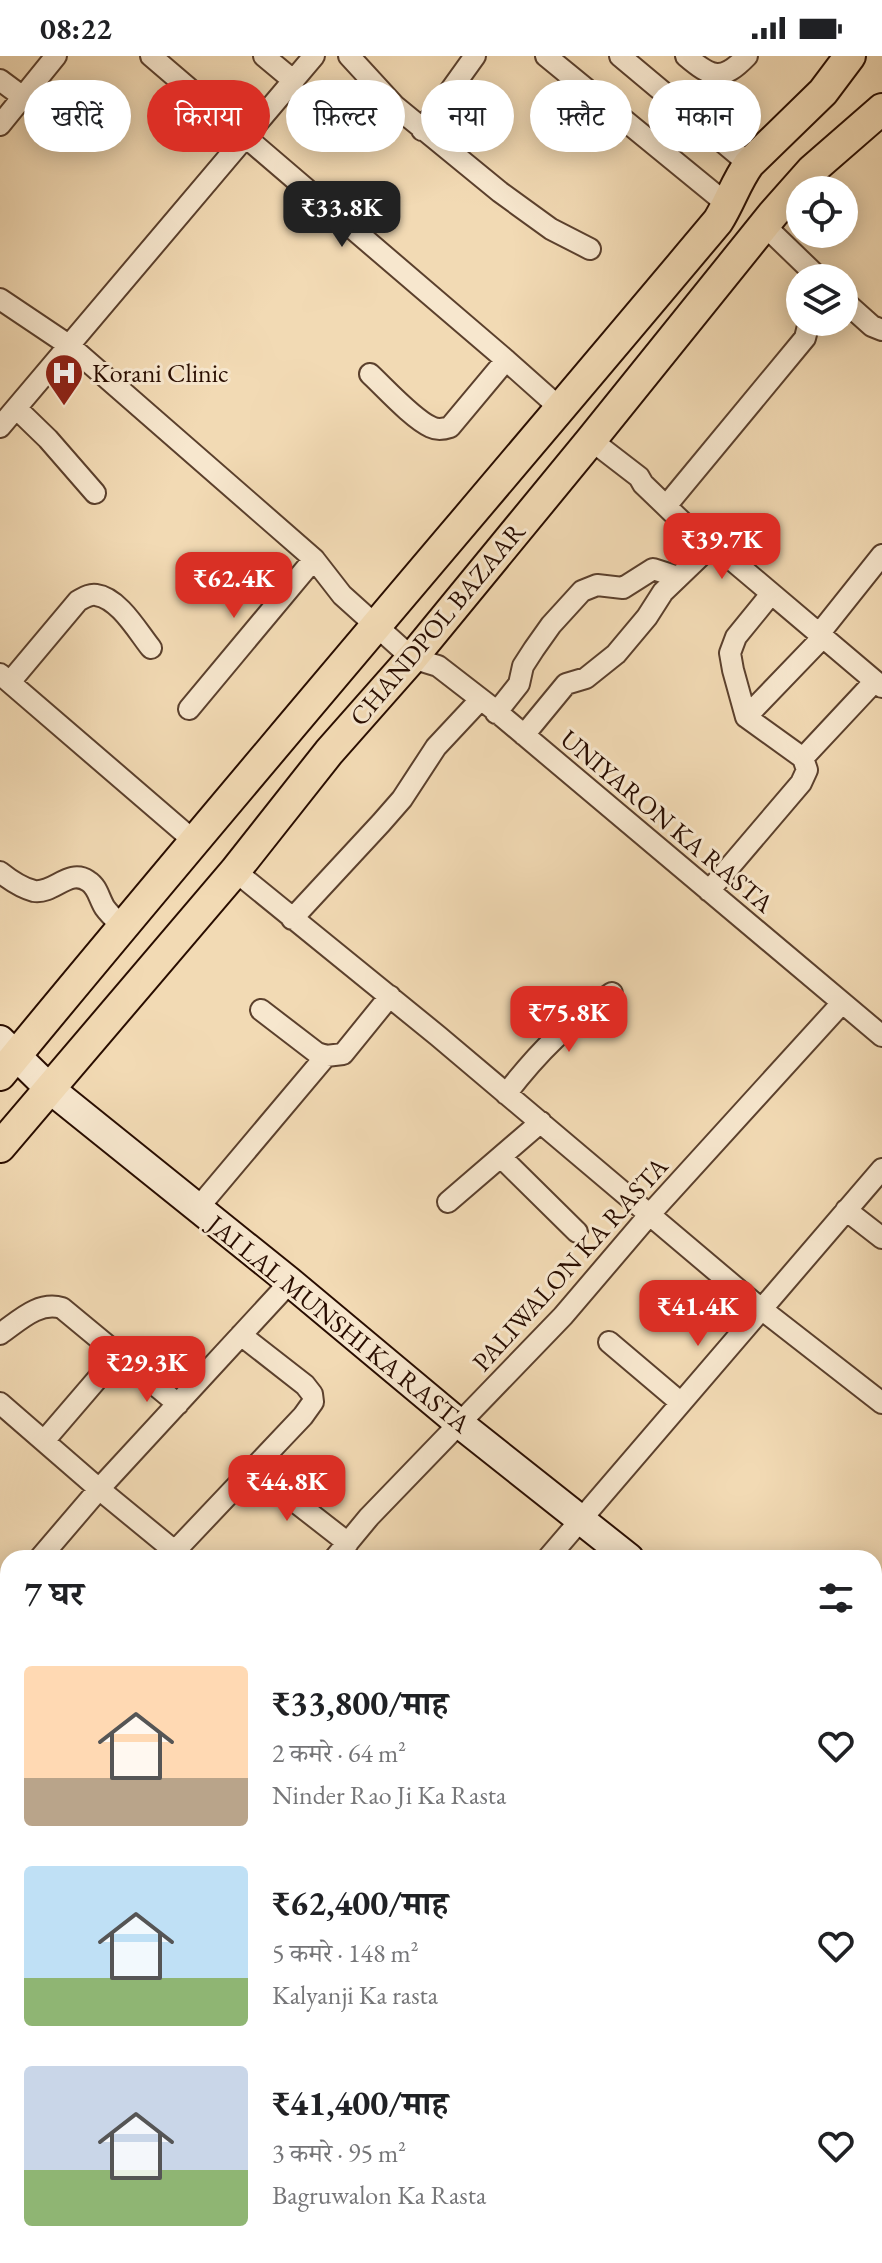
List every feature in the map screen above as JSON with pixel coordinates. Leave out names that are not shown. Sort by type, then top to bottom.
[{"type":"main road","name":"CHANDPOL BAZAAR","points":[[6,1056],[123,927],[561,409],[728,205],[739,178],[749,164],[815,100],[850,56]]},
{"type":"main road","name":"CHANDPOL BAZAAR","points":[[0,1147],[235,871],[329,752],[412,658],[764,225],[812,170],[882,109]]},
{"type":"main road","name":"JAI LAL MUNSHI KA RASTA","points":[[6,1056],[620,1550]]},
{"type":"street","points":[[0,125],[56,56]]},
{"type":"street","points":[[151,56],[179,80]]},
{"type":"street","points":[[264,56],[293,80]]},
{"type":"street","points":[[295,80],[314,56]]},
{"type":"street","points":[[349,56],[421,129]]},
{"type":"street","points":[[458,80],[475,56]]},
{"type":"street","points":[[546,56],[728,205]]},
{"type":"street","points":[[620,56],[749,164]]},
{"type":"street","points":[[686,56],[705,72],[723,75],[731,73],[747,56]]},
{"type":"street","points":[[0,80],[23,97]]},
{"type":"street","points":[[270,108],[286,90]]},
{"type":"street","points":[[0,427],[232,152]]},
{"type":"street","points":[[262,152],[561,409]]},
{"type":"street","points":[[450,152],[551,229],[590,249]]},
{"type":"street","points":[[764,225],[804,264]]},
{"type":"street","name":"UNIYARON KA RASTA","points":[[0,299],[70,346],[314,559],[342,595],[412,658],[438,666],[524,735],[882,1036]]},
{"type":"street","points":[[858,310],[879,323]]},
{"type":"street","points":[[666,506],[806,336]]},
{"type":"street","points":[[370,374],[421,420],[432,428],[443,430],[450,427],[506,360]]},
{"type":"street","points":[[16,408],[95,493]]},
{"type":"street","points":[[591,440],[639,477],[700,539],[713,544],[878,684],[803,758]]},
{"type":"street","points":[[524,735],[566,684],[586,678],[616,654],[663,592],[713,544]]},
{"type":"street","points":[[746,717],[821,636],[882,555]]},
{"type":"street","points":[[189,709],[314,559]]},
{"type":"street","points":[[496,713],[519,684],[523,666],[534,649],[582,591],[597,585],[623,588],[653,569],[678,577]]},
{"type":"street","points":[[709,891],[801,783],[807,770],[803,758],[746,717],[730,653],[736,637],[771,594]]},
{"type":"street","points":[[151,648],[114,603],[97,595],[88,595],[78,601],[5,678],[194,841]]},
{"type":"street","points":[[292,919],[402,799],[436,747],[479,701]]},
{"type":"street","points":[[235,871],[390,996],[760,1308],[882,1403]]},
{"type":"street","points":[[0,872],[11,881],[36,891],[49,889],[69,878],[88,880],[95,887],[106,910],[123,927]]},
{"type":"street","points":[[506,1094],[536,1054],[573,1020],[612,993]]},
{"type":"street","points":[[261,1010],[317,1053],[326,1056],[343,1054],[390,996]]},
{"type":"street","name":"PALIWALON KA RASTA","points":[[342,1550],[369,1517],[563,1316],[650,1214],[842,1003]]},
{"type":"street","points":[[198,1208],[326,1056]]},
{"type":"street","points":[[448,1202],[541,1122]]},
{"type":"street","points":[[502,1158],[577,1232]]},
{"type":"street","points":[[555,1550],[882,1169]]},
{"type":"street","points":[[846,1210],[882,1238]]},
{"type":"street","points":[[47,1550],[290,1282]]},
{"type":"street","points":[[0,1334],[38,1308],[50,1305],[62,1308],[178,1404]]},
{"type":"street","points":[[184,1550],[313,1402],[312,1394],[305,1385],[241,1335]]},
{"type":"street","points":[[609,1342],[681,1403]]},
{"type":"street","points":[[44,1441],[117,1356]]},
{"type":"street","points":[[0,1403],[174,1550]]},
{"type":"street","points":[[253,1469],[342,1550]]},
{"type":"place","name":"Korani Clinic","points":[[64,407]]}]
